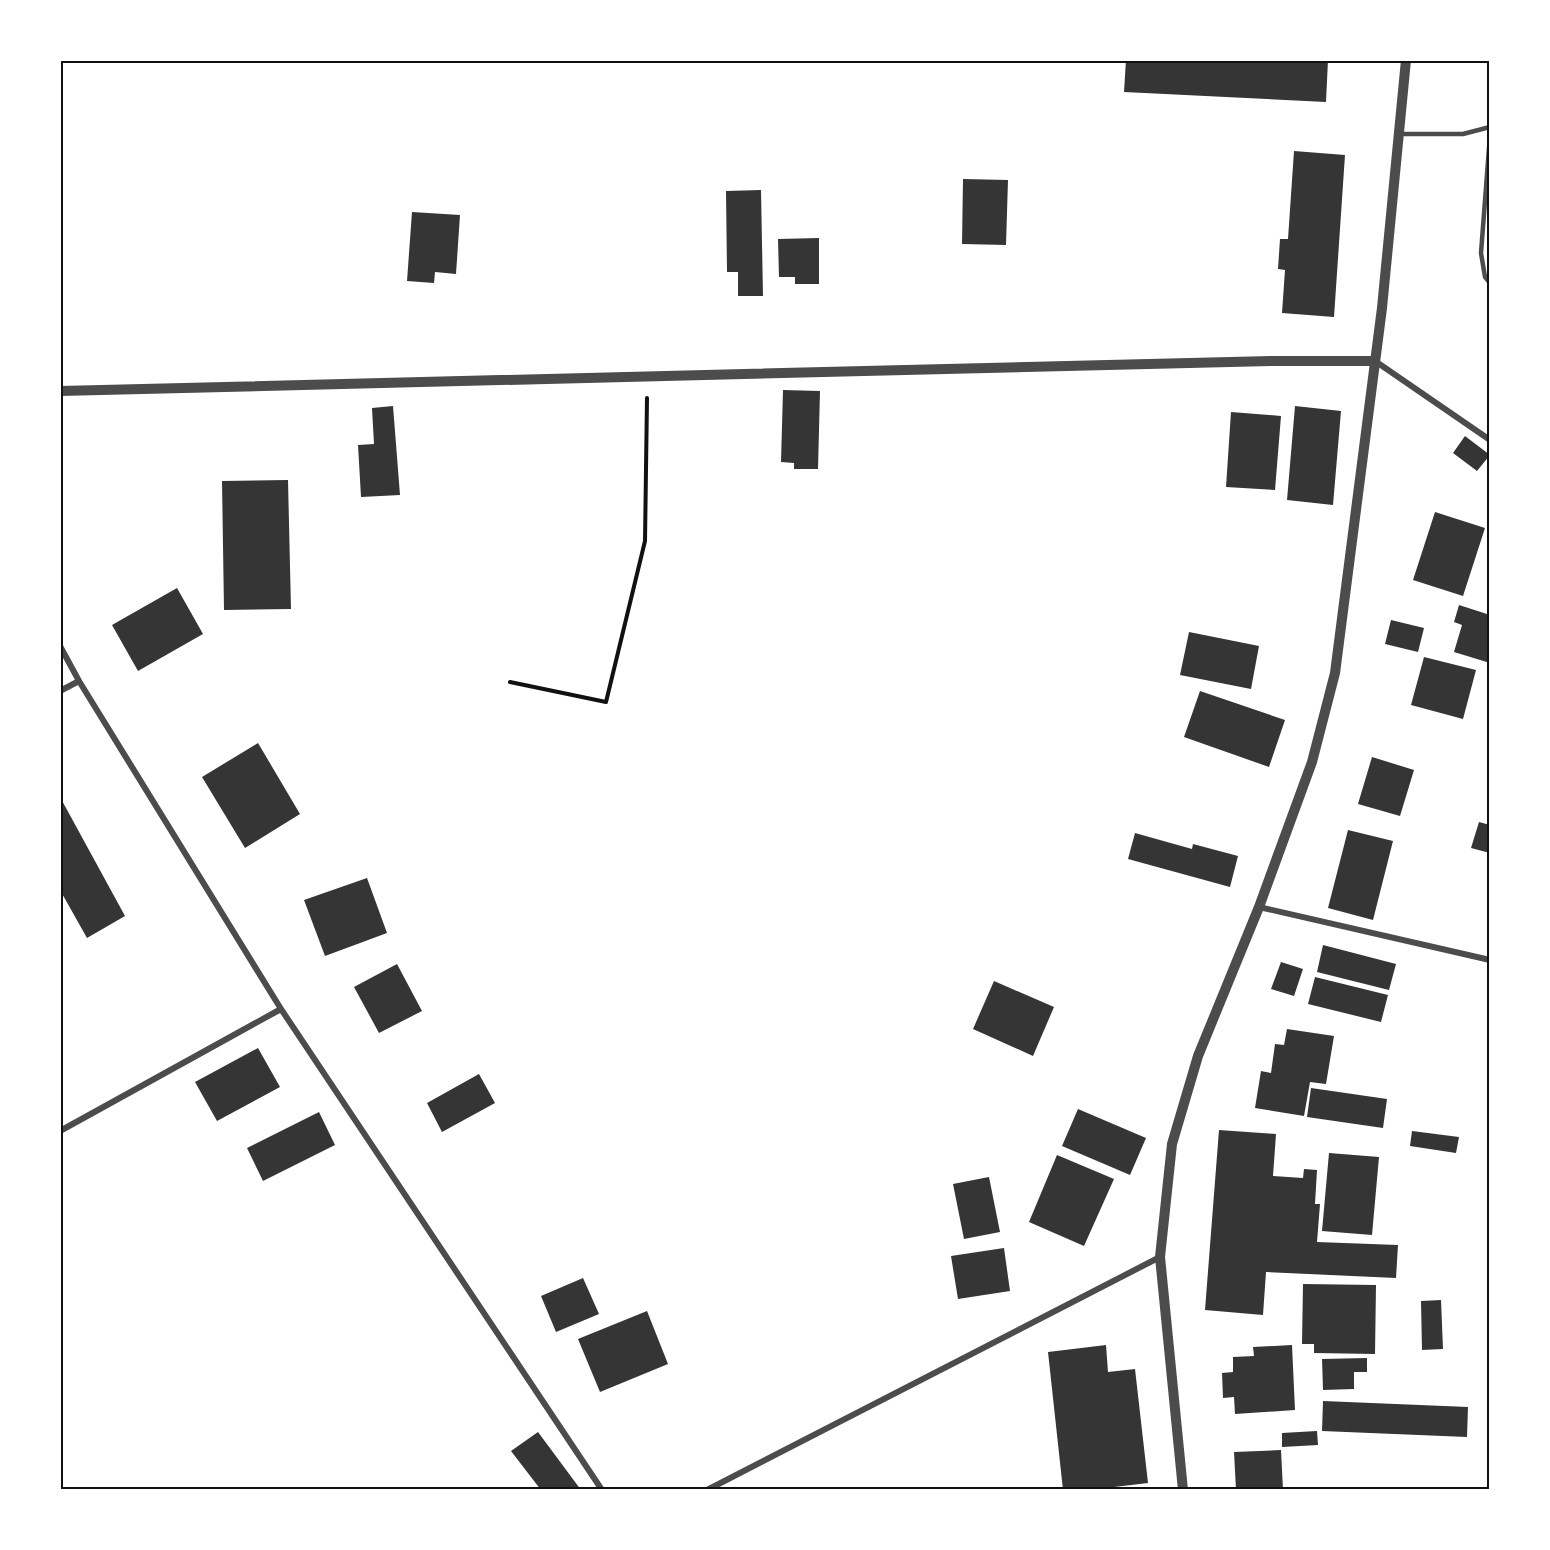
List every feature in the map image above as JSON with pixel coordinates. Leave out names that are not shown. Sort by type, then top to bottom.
[{"type":"street","points":[[1183,1490],[1160,1257],[1172,1144],[1198,1056],[1259,907],[1312,762],[1335,673],[1375,361],[1406,60]]},
{"type":"street","points":[[60,391],[1271,361],[1375,361],[1490,440]]},
{"type":"street","points":[[60,646],[79,681],[281,1008],[602,1490]]},
{"type":"street","points":[[60,692],[79,681]]},
{"type":"street","points":[[1259,907],[1490,960]]},
{"type":"street","points":[[60,1131],[281,1008]]},
{"type":"street","points":[[706,1490],[1160,1257]]},
{"type":"lane","points":[[1400,134],[1463,134],[1490,127]]},
{"type":"lane","points":[[1490,135],[1480,254],[1485,277],[1490,283]]},
{"type":"path","points":[[510,682],[606,702],[645,541],[647,376]]},
{"type":"building","points":[[1126,60],[1328,60],[1326,102],[1124,92]]},
{"type":"building","points":[[1294,151],[1345,155],[1334,317],[1282,313],[1285,270],[1278,269],[1280,239],[1288,239]]},
{"type":"building","points":[[963,179],[1008,180],[1006,245],[962,244]]},
{"type":"building","points":[[761,190],[763,296],[738,296],[738,272],[727,272],[726,191]]},
{"type":"building","points":[[412,212],[460,215],[456,274],[435,272],[434,283],[407,281]]},
{"type":"building","points":[[819,238],[819,284],[795,284],[795,277],[779,277],[778,239]]},
{"type":"building","points":[[783,390],[820,391],[818,469],[794,469],[794,463],[781,462]]},
{"type":"building","points":[[393,406],[400,495],[361,497],[358,445],[374,444],[372,408]]},
{"type":"building","points":[[1295,406],[1341,411],[1333,505],[1287,500]]},
{"type":"building","points":[[1231,412],[1281,416],[1275,490],[1226,487]]},
{"type":"building","points":[[1465,436],[1490,455],[1477,471],[1453,453]]},
{"type":"building","points":[[288,480],[291,609],[224,610],[222,481]]},
{"type":"building","points":[[1435,512],[1485,528],[1463,596],[1413,580]]},
{"type":"building","points":[[177,588],[203,634],[138,671],[112,625]]},
{"type":"building","points":[[1459,605],[1490,615],[1490,663],[1454,652],[1462,625],[1454,622]]},
{"type":"building","points":[[1391,620],[1424,628],[1418,652],[1385,644]]},
{"type":"building","points":[[1189,632],[1259,646],[1251,689],[1180,675]]},
{"type":"building","points":[[1424,657],[1476,670],[1463,719],[1411,705]]},
{"type":"building","points":[[1200,691],[1285,720],[1269,767],[1184,737]]},
{"type":"building","points":[[258,743],[300,814],[245,848],[202,777]]},
{"type":"building","points":[[1372,757],[1414,770],[1400,816],[1358,804]]},
{"type":"building","points":[[60,797],[125,916],[87,938],[60,890]]},
{"type":"building","points":[[1479,822],[1490,825],[1490,853],[1471,848]]},
{"type":"building","points":[[1348,830],[1393,841],[1373,920],[1328,908]]},
{"type":"building","points":[[1135,833],[1192,849],[1193,844],[1238,856],[1230,887],[1128,859]]},
{"type":"building","points":[[367,878],[387,933],[325,956],[304,900]]},
{"type":"building","points":[[1323,945],[1396,964],[1389,990],[1317,972]]},
{"type":"building","points":[[1281,962],[1303,969],[1294,996],[1271,989]]},
{"type":"building","points":[[397,964],[422,1011],[379,1033],[354,987]]},
{"type":"building","points":[[1315,977],[1388,995],[1381,1022],[1308,1004]]},
{"type":"building","points":[[994,981],[1054,1007],[1033,1056],[973,1029]]},
{"type":"building","points":[[1287,1029],[1334,1036],[1326,1084],[1310,1082],[1304,1116],[1255,1108],[1261,1071],[1271,1073],[1275,1044],[1284,1045]]},
{"type":"building","points":[[258,1048],[280,1087],[217,1121],[195,1082]]},
{"type":"building","points":[[479,1074],[495,1103],[442,1132],[427,1103]]},
{"type":"building","points":[[1311,1088],[1387,1099],[1383,1128],[1307,1117]]},
{"type":"building","points":[[1078,1109],[1146,1138],[1130,1175],[1062,1146]]},
{"type":"building","points":[[319,1112],[335,1145],[263,1181],[247,1148]]},
{"type":"building","points":[[1219,1130],[1276,1134],[1273,1176],[1303,1178],[1304,1169],[1317,1170],[1315,1204],[1320,1204],[1317,1242],[1398,1245],[1396,1278],[1266,1272],[1263,1315],[1205,1310]]},
{"type":"building","points":[[1412,1131],[1459,1137],[1456,1153],[1410,1146]]},
{"type":"building","points":[[1329,1153],[1379,1157],[1372,1235],[1322,1231]]},
{"type":"building","points":[[1057,1155],[1114,1179],[1084,1246],[1029,1222]]},
{"type":"building","points":[[989,1177],[1000,1232],[964,1239],[953,1184]]},
{"type":"building","points":[[1004,1248],[1010,1291],[958,1299],[951,1256]]},
{"type":"building","points":[[583,1278],[599,1314],[556,1332],[541,1296]]},
{"type":"building","points":[[1303,1284],[1376,1285],[1375,1354],[1314,1353],[1314,1344],[1302,1344]]},
{"type":"building","points":[[1441,1300],[1443,1349],[1422,1350],[1421,1301]]},
{"type":"building","points":[[647,1311],[668,1364],[600,1392],[578,1339]]},
{"type":"building","points":[[1106,1345],[1108,1372],[1135,1369],[1148,1483],[1089,1490],[1063,1490],[1048,1352]]},
{"type":"building","points":[[1292,1345],[1295,1410],[1235,1414],[1234,1397],[1223,1398],[1222,1373],[1233,1372],[1233,1357],[1254,1356],[1253,1347]]},
{"type":"building","points":[[1367,1358],[1367,1372],[1354,1372],[1354,1389],[1323,1390],[1322,1359]]},
{"type":"building","points":[[1323,1401],[1468,1407],[1467,1437],[1322,1431]]},
{"type":"building","points":[[1317,1431],[1318,1445],[1282,1447],[1282,1433]]},
{"type":"building","points":[[538,1432],[581,1490],[541,1490],[511,1451]]},
{"type":"building","points":[[1281,1450],[1283,1490],[1236,1490],[1234,1452]]}]
